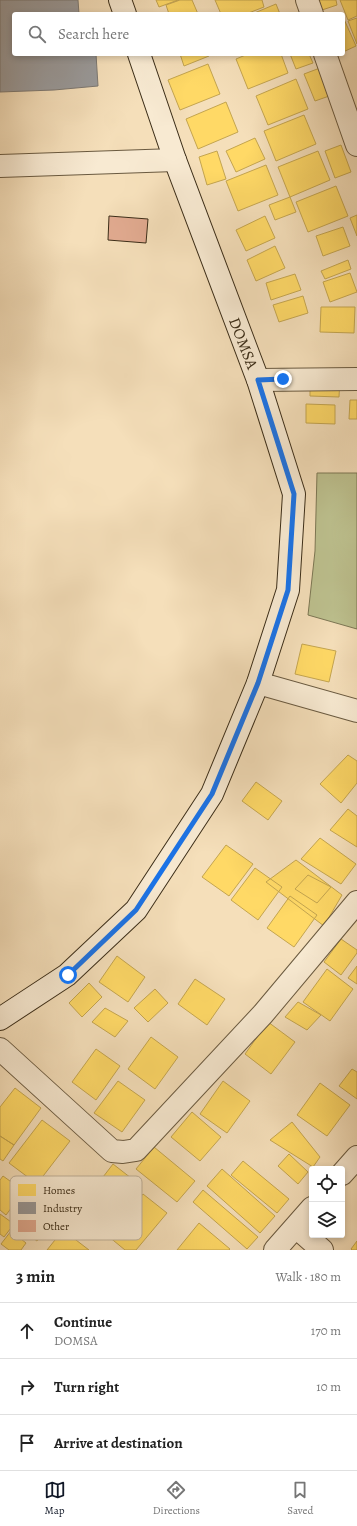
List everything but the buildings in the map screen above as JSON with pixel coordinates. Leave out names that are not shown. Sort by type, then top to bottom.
[{"type":"street","points":[[120,0],[124,12]]},
{"type":"street","points":[[307,0],[311,12]]},
{"type":"street","name":"DOMSA","points":[[0,1019],[68,975],[136,910],[212,794],[258,683],[288,590],[294,494],[258,380],[175,160],[140,56]]},
{"type":"street","points":[[327,56],[357,145]]},
{"type":"street","points":[[0,166],[175,160]]},
{"type":"street","points":[[258,380],[357,379]]},
{"type":"street","points":[[258,683],[357,711]]},
{"type":"street","points":[[0,1049],[112,1151],[123,1152],[136,1150],[263,1014],[357,902]]},
{"type":"street","points":[[345,1171],[357,1157]]},
{"type":"street","points":[[275,1250],[309,1212]]},
{"type":"street","points":[[296,1227],[322,1250]]},
{"type":"green space","points":[[317,473],[357,473],[357,629],[308,615],[315,551]]},
{"type":"route","points":[[68,975],[136,910],[212,794],[258,683],[288,590],[294,494],[258,380],[283,379]]}]
